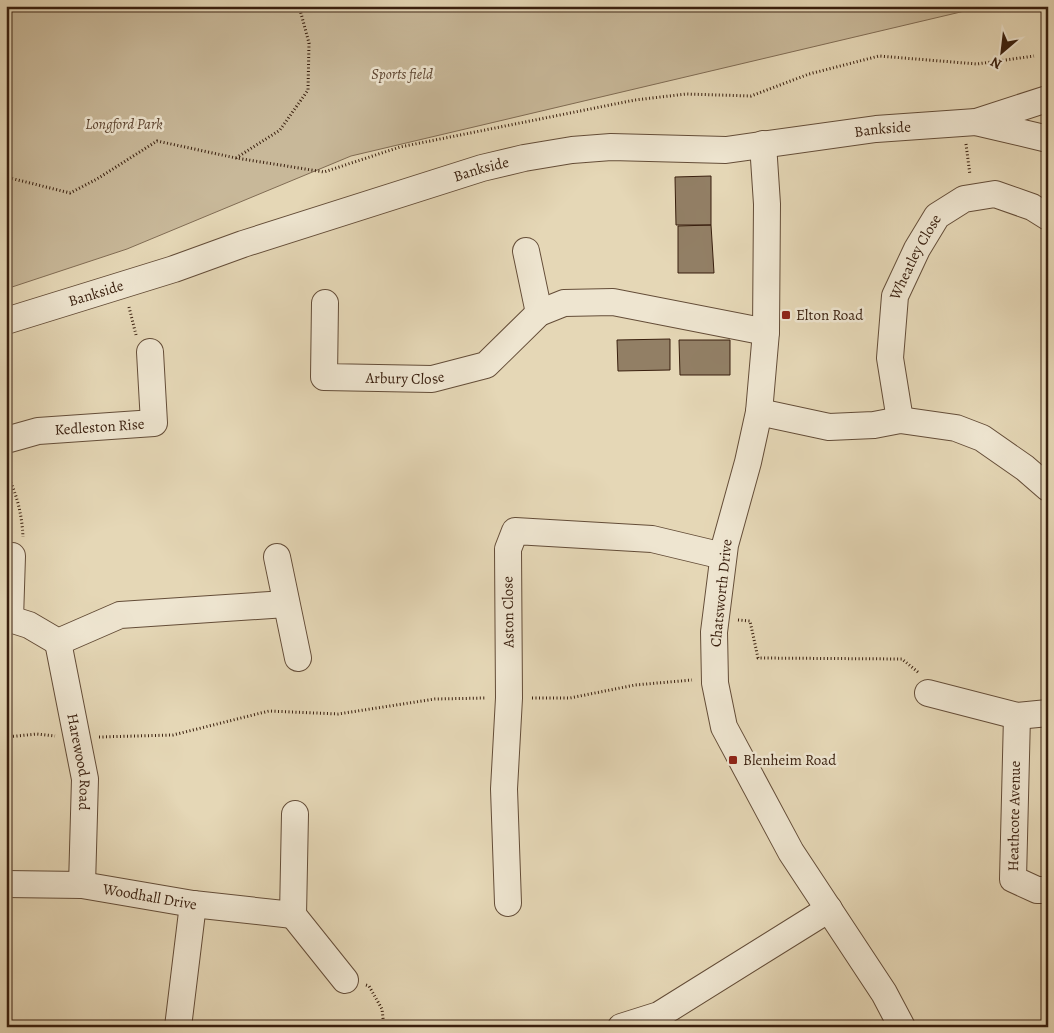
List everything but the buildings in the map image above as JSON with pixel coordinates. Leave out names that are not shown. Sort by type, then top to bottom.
[{"type":"street","name":"Bankside","points":[[6,321],[473,171],[524,158],[572,150],[611,147],[726,150],[876,129],[970,122],[1048,99]]},
{"type":"street","points":[[1048,99],[1045,110],[1048,128]]},
{"type":"street","name":"Bankside","points":[[970,122],[1048,139]]},
{"type":"street","name":"Chatsworth Drive","points":[[763,144],[767,204],[766,332],[759,412],[723,556],[715,618],[715,678],[724,728],[790,852],[884,993],[902,1027]]},
{"type":"street","name":"Wheatley Close","points":[[900,420],[890,358],[895,296],[917,249],[937,216],[964,199],[994,194],[1032,207],[1048,217]]},
{"type":"street","points":[[526,252],[539,313]]},
{"type":"street","name":"Arbury Close","points":[[325,303],[324,377],[432,379],[486,365],[539,313],[564,303],[613,302],[766,332]]},
{"type":"street","name":"Kedleston Rise","points":[[6,440],[38,431],[154,423],[150,352]]},
{"type":"street","points":[[759,412],[829,427],[874,425],[900,420],[956,428],[982,438],[1025,468],[1048,488]]},
{"type":"street","name":"Aston Close","points":[[508,903],[504,789],[509,698],[508,549],[515,531],[652,539],[723,556]]},
{"type":"street","points":[[12,556],[8,619],[29,625],[58,642],[120,615],[286,604]]},
{"type":"street","points":[[277,557],[298,658]]},
{"type":"street","name":"Harewood Road","points":[[58,642],[85,779],[82,885]]},
{"type":"street","points":[[928,693],[953,710],[1017,716],[1048,713]]},
{"type":"street","name":"Heathcote Avenue","points":[[1017,716],[1013,878],[1037,890],[1048,890]]},
{"type":"street","points":[[296,814],[293,915],[345,980]]},
{"type":"street","name":"Woodhall Drive","points":[[6,884],[82,885],[193,904],[293,915]]},
{"type":"street","points":[[178,1027],[193,904]]},
{"type":"street","points":[[621,1027],[661,1021],[829,909]]},
{"type":"path","points":[[236,158],[280,130],[308,90],[309,43],[299,6]]},
{"type":"path","points":[[6,181],[10,178],[70,193],[97,179],[157,140],[236,158],[324,172],[400,147],[635,100],[686,94],[751,96],[809,74],[879,56],[977,64],[1034,56]]},
{"type":"path","points":[[970,122],[973,198]]},
{"type":"path","points":[[124,284],[139,348],[150,352]]},
{"type":"path","points":[[6,473],[16,496],[22,521],[23,550],[12,556]]},
{"type":"path","points":[[715,618],[750,621],[758,658],[902,659],[925,680],[922,693],[928,693]]},
{"type":"path","points":[[6,736],[37,734],[77,738],[173,735],[269,712],[338,714],[435,699],[570,698],[635,685],[715,678]]},
{"type":"path","points":[[345,980],[370,986],[382,1009],[384,1027]]},
{"type":"path","points":[[445,1027],[481,1027]]},
{"type":"green space","points":[[6,6],[986,6],[351,156],[127,249],[6,289]]},
{"type":"place","name":"Elton Road","points":[[786,315]]},
{"type":"place","name":"Blenheim Road","points":[[733,760]]},
{"type":"park label","name":"Sports field","points":[[402,74]]},
{"type":"park label","name":"Longford Park","points":[[124,124]]}]
